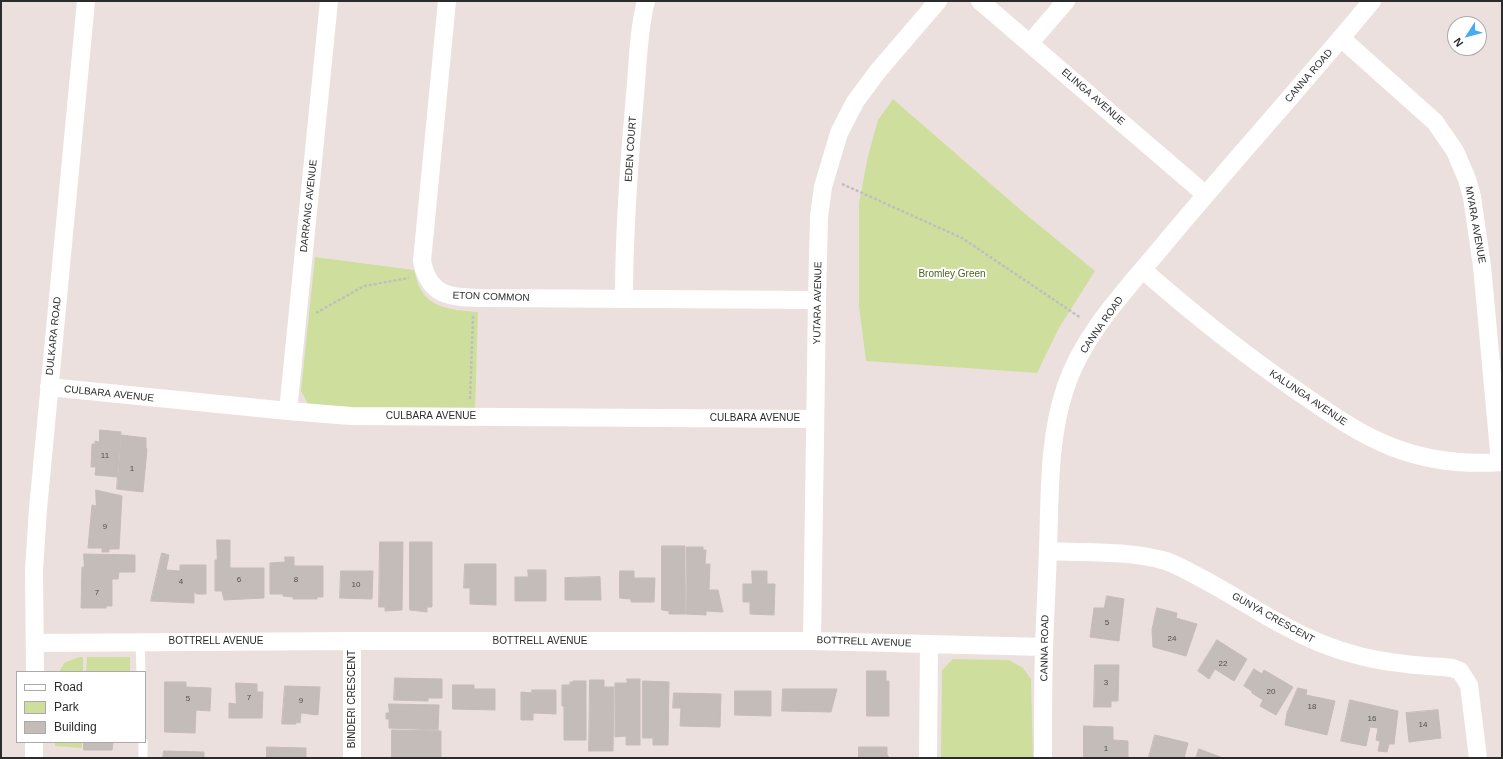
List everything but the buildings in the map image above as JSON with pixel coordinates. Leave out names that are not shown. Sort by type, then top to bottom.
[{"type":"street","name":"DULKARA ROAD","points":[[35,671],[35,562],[38,509],[86,1]]},
{"type":"street","name":"DARRANG AVENUE","points":[[288,411],[329,1]]},
{"type":"street","points":[[426,275],[422,261],[447,1]]},
{"type":"street","name":"EDEN COURT","points":[[624,298],[624,260],[631,145],[640,38],[646,1]]},
{"type":"street","name":"YUTARA AVENUE","points":[[812,641],[819,217],[825,178],[839,133],[855,102],[878,71],[938,1]]},
{"type":"street","name":"ELINGA AVENUE","points":[[980,1],[1206,194]]},
{"type":"street","points":[[1030,43],[1066,1]]},
{"type":"street","name":"CANNA ROAD","points":[[1043,758],[1044,647],[1050,465],[1056,417],[1065,387],[1087,342],[1143,270],[1206,194],[1372,1]]},
{"type":"street","name":"MYARA AVENUE","points":[[1341,38],[1435,122],[1454,151],[1467,180],[1472,197],[1482,266],[1501,462]]},
{"type":"street","name":"KALUNGA AVENUE","points":[[1143,270],[1178,301],[1219,333],[1269,371],[1340,421],[1392,447],[1417,454],[1463,464],[1501,462]]},
{"type":"street","name":"ETON COMMON","points":[[426,275],[430,282],[442,293],[448,296],[473,298],[817,300]]},
{"type":"street","name":"CULBARA AVENUE","points":[[49,387],[351,416],[815,419]]},
{"type":"street","name":"GUNYA CRESCENT","points":[[1048,551],[1125,554],[1167,562],[1208,582],[1283,626],[1337,650],[1386,662],[1452,668],[1460,672],[1469,685],[1478,758]]},
{"type":"street","name":"BINDERI CRESCENT","points":[[352,641],[352,758]]},
{"type":"street","name":"BOTTRELL AVENUE","points":[[35,643],[812,641],[1044,647]]},
{"type":"street","points":[[928,758],[929,644]]},
{"type":"street","points":[[34,743],[34,758]]},
{"type":"lane","points":[[140,642],[141,671]]},
{"type":"lane","points":[[143,743],[143,758]]},
{"type":"path","points":[[825,178],[962,238],[1097,328]]},
{"type":"path","points":[[296,331],[320,310],[364,286],[426,275]]},
{"type":"path","points":[[469,416],[473,298]]},
{"type":"green space","name":"Bromley Green","points":[[893,99],[1023,212],[1095,271],[1059,328],[1037,373],[866,361],[859,306],[859,203],[868,156],[878,120]]},
{"type":"green space","points":[[315,257],[414,270],[420,288],[431,301],[445,308],[478,312],[475,411],[322,409],[308,404],[301,391]]},
{"type":"green space","points":[[79,657],[83,657],[83,671],[60,671],[64,663]]},
{"type":"green space","points":[[87,657],[130,657],[130,671],[86,671]]},
{"type":"green space","points":[[953,659],[1009,660],[1023,668],[1031,679],[1033,758],[941,758],[942,670]]},
{"type":"green space","points":[[55,743],[82,743],[82,748],[55,746]]}]
